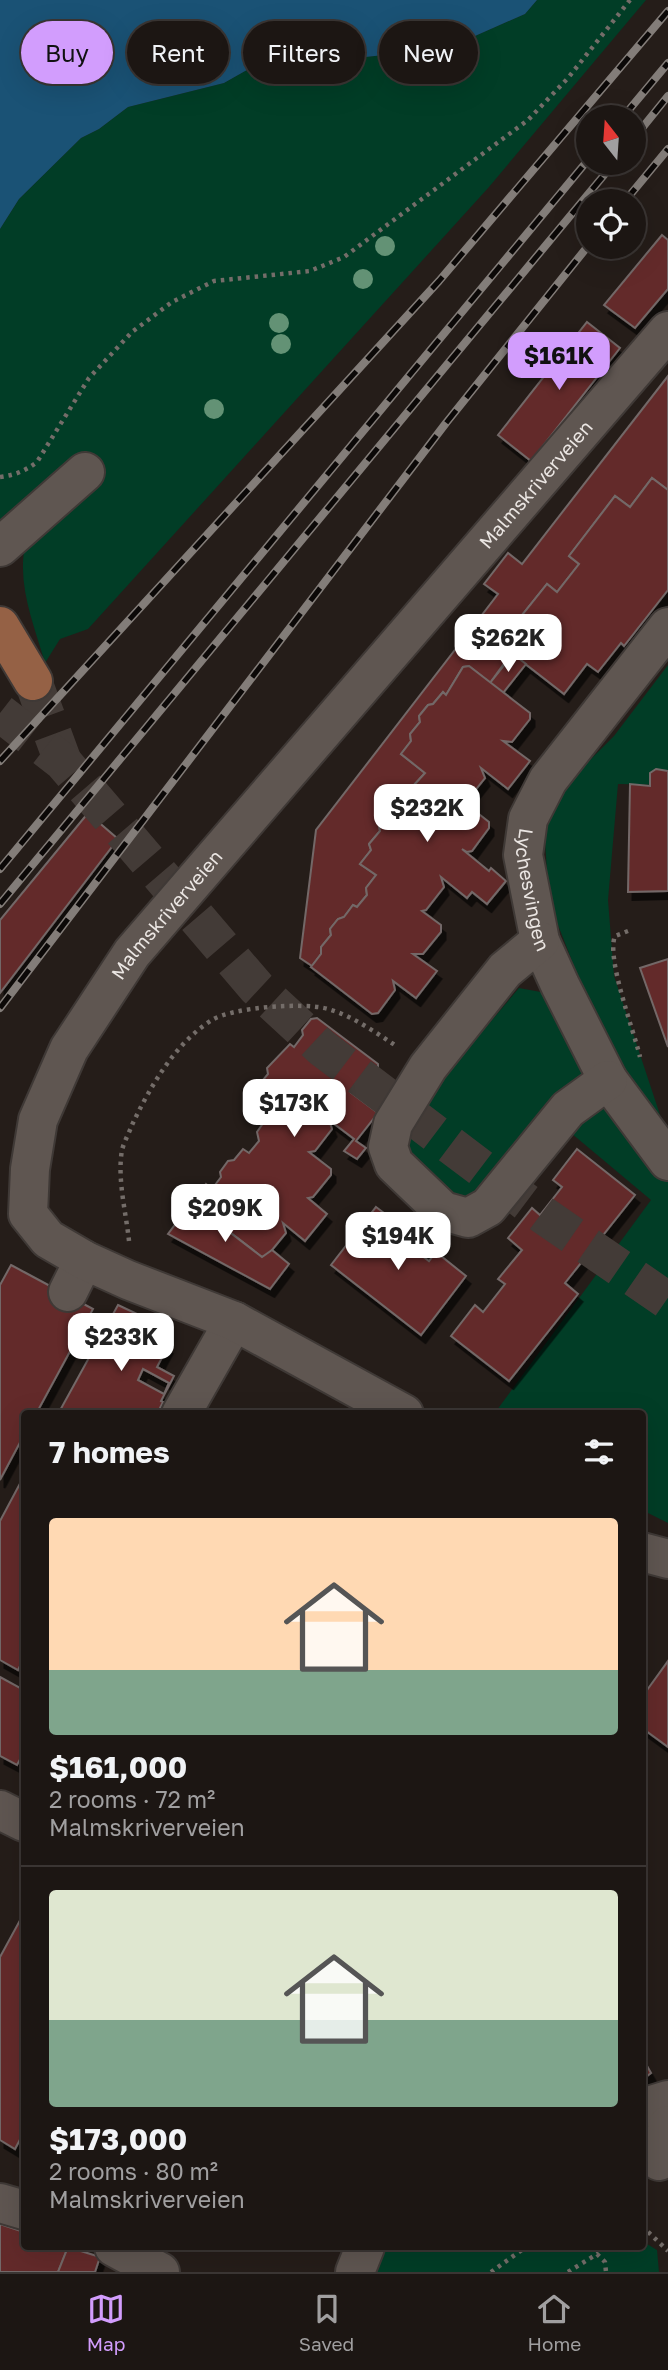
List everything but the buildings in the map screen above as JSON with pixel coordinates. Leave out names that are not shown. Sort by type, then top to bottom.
[{"type":"main road","points":[[0,626],[33,681]]},
{"type":"street","name":"Malmskriverveien","points":[[397,1410],[234,1321],[128,1280],[76,1276],[28,1214],[30,1169],[38,1120],[69,1048],[132,953],[668,331]]},
{"type":"street","points":[[0,547],[85,472]]},
{"type":"street","name":"Lychesvingen","points":[[668,628],[548,780],[528,819],[523,855],[540,941],[616,1090],[668,1161]]},
{"type":"street","points":[[540,941],[505,970],[428,1067],[393,1124],[388,1147],[394,1164],[443,1211],[468,1218],[488,1207],[568,1109],[616,1090]]},
{"type":"street","points":[[183,1410],[234,1321]]},
{"type":"street","points":[[646,1553],[668,1559]]},
{"type":"street","points":[[0,1810],[21,1820]]},
{"type":"street","points":[[646,2107],[668,2100]]},
{"type":"street","points":[[0,2203],[21,2209]]},
{"type":"street","points":[[120,2250],[160,2272]]},
{"type":"street","points":[[355,2272],[364,2250]]},
{"type":"path","points":[[0,477],[20,473],[37,462],[89,377],[132,332],[172,302],[214,281],[310,271],[344,257],[528,120],[568,78],[631,0]]},
{"type":"path","points":[[616,1090],[638,1087],[641,1066],[620,988],[613,948],[615,936],[628,931]]},
{"type":"path","points":[[128,1280],[130,1249],[121,1168],[122,1148],[138,1113],[166,1065],[187,1041],[211,1020],[250,1009],[278,1006],[326,1008],[356,1021],[428,1067]]},
{"type":"path","points":[[646,2229],[668,2251]]},
{"type":"path","points":[[491,2272],[523,2250]]},
{"type":"path","points":[[568,2272],[597,2254],[605,2262],[606,2272]]},
{"type":"green space","points":[[537,0],[646,0],[489,187],[88,629],[60,639],[45,663],[25,590],[25,546],[0,524],[0,229],[19,199],[81,138],[99,129],[128,107],[229,84],[229,80],[243,72],[243,84],[365,84],[365,57],[379,56],[379,84],[478,84],[478,35],[525,14]]},
{"type":"green space","points":[[668,665],[668,785],[618,784],[608,900],[614,976],[667,1136],[601,1035],[549,902],[544,826],[567,783],[614,736]]},
{"type":"green space","points":[[519,988],[557,995],[588,1070],[476,1198],[455,1204],[410,1156],[407,1121]]},
{"type":"green space","points":[[594,1108],[614,1108],[668,1176],[668,1523],[646,1512],[646,1410],[497,1410],[651,1200],[571,1133]]},
{"type":"green space","points":[[646,2243],[657,2250],[659,2272],[366,2272],[374,2255],[382,2250],[646,2250]]},
{"type":"water","points":[[0,0],[537,0],[525,14],[478,35],[478,21],[379,21],[379,56],[365,57],[365,21],[243,21],[243,72],[229,80],[229,21],[127,21],[127,84],[220,84],[128,107],[99,129],[81,138],[19,199],[0,229]]},
{"type":"tunnel","points":[[33,681],[63,762]]},
{"type":"tunnel","points":[[0,713],[63,762],[257,988],[322,1048],[543,1215],[668,1301]]},
{"type":"railway","points":[[0,761],[439,281],[668,11]]},
{"type":"railway","points":[[633,105],[668,63]]},
{"type":"railway","points":[[646,123],[668,96]]},
{"type":"railway","points":[[635,189],[668,149]]},
{"type":"railway","points":[[0,869],[576,174]]},
{"type":"railway","points":[[0,904],[604,175]]},
{"type":"railway","points":[[0,1008],[446,423],[578,259]]}]
